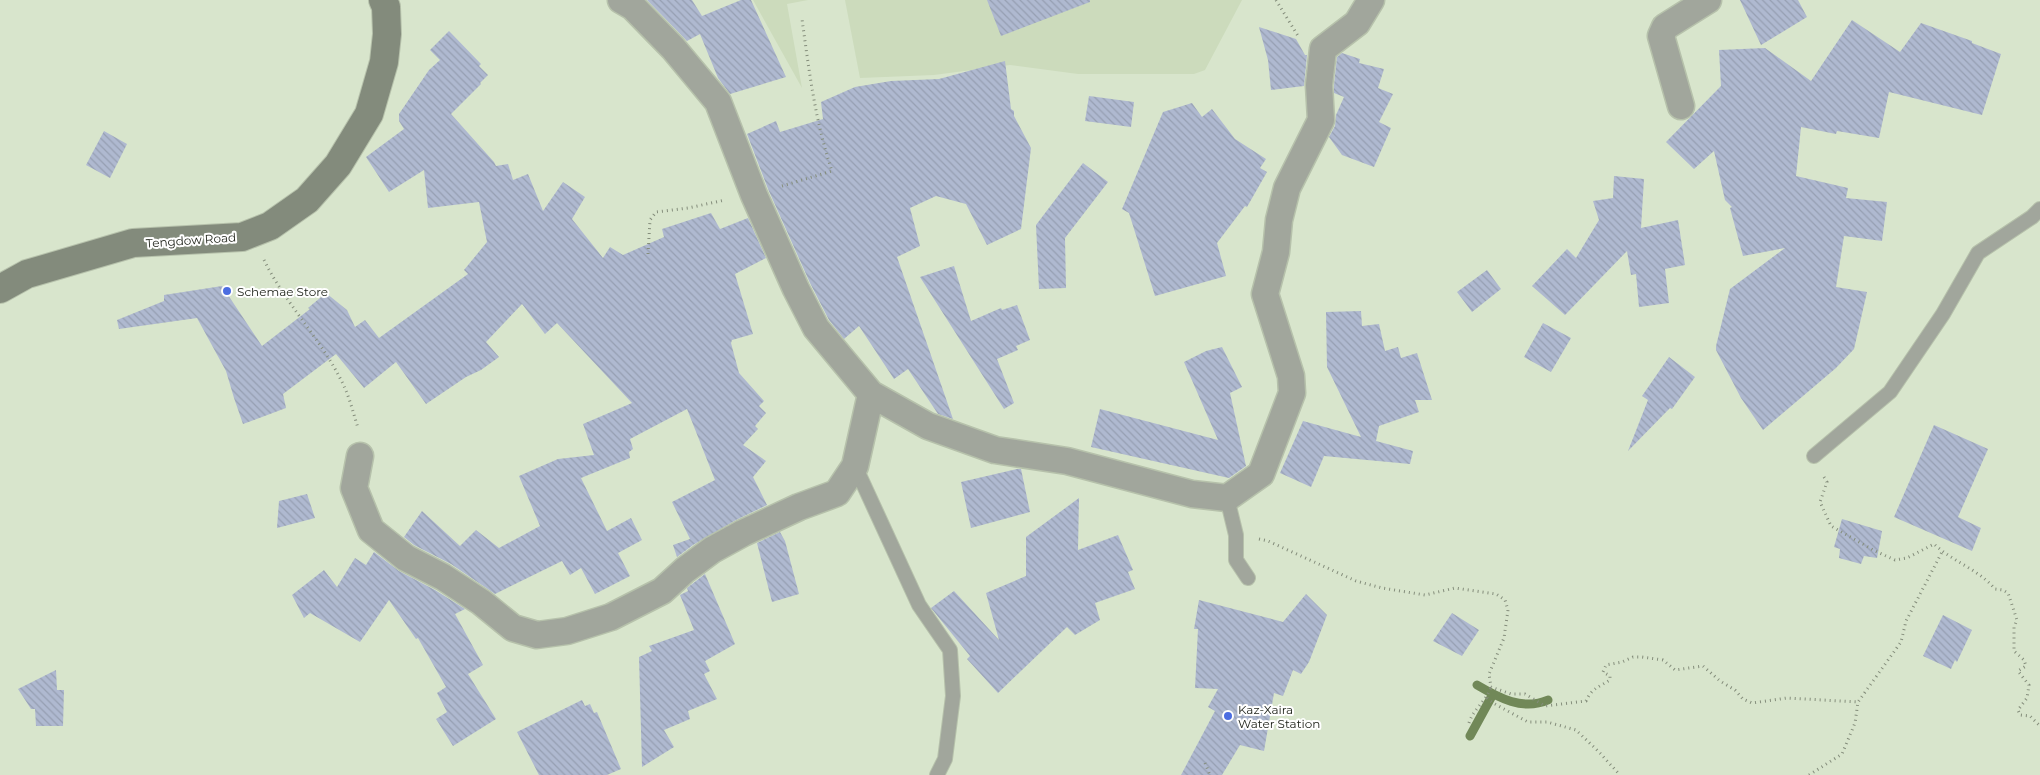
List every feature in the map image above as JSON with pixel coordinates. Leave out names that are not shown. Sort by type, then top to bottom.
[{"type":"street","points":[[621,0],[633,7],[673,48],[718,102],[754,195],[796,289],[816,328],[871,394],[928,426],[996,450],[1067,461],[1192,494],[1228,498],[1261,474],[1292,393],[1291,376],[1265,294],[1276,252],[1279,220],[1287,188],[1321,120],[1319,85],[1323,49],[1357,23],[1371,0]]},
{"type":"street","points":[[1681,106],[1661,36],[1665,27],[1708,0]]},
{"type":"street","name":"Tengdow Road","points":[[0,289],[27,274],[132,243],[242,237],[270,226],[307,200],[338,165],[369,114],[384,62],[387,34],[386,2]]},
{"type":"street","points":[[360,456],[354,488],[370,530],[406,558],[481,602],[513,628],[537,635],[567,631],[610,618],[662,591],[684,570],[712,550],[799,506],[837,493],[855,466],[871,394]]},
{"type":"lane","points":[[1814,456],[1890,392],[1943,314],[1978,253],[2032,217],[2040,208]]},
{"type":"lane","points":[[855,466],[919,605],[950,650],[952,696],[945,759],[937,775]]},
{"type":"lane","points":[[1228,498],[1236,535],[1236,560],[1248,578]]},
{"type":"path","points":[[648,254],[650,220],[656,212],[688,208],[754,195],[832,171],[815,108],[802,19]]},
{"type":"path","points":[[262,256],[271,276],[297,310],[341,380],[358,431],[360,456]]},
{"type":"path","points":[[1814,456],[1827,482],[1820,502],[1831,526],[1874,551],[1895,560],[1907,558],[1934,544],[1942,552],[1987,580],[1995,589],[2008,593],[2017,620],[2014,632],[2014,651],[2024,660],[2026,666],[2018,671],[2029,685],[2027,698],[2018,710],[2020,715],[2030,716],[2040,726]]},
{"type":"path","points":[[1236,535],[1268,540],[1356,581],[1391,590],[1426,595],[1455,588],[1496,594],[1505,600],[1508,610],[1504,638],[1490,674],[1490,689],[1487,696],[1471,714],[1469,723]]},
{"type":"path","points":[[1809,775],[1842,754],[1852,732],[1858,702],[1902,642],[1906,620],[1942,552]]},
{"type":"path","points":[[1490,689],[1511,694],[1525,694],[1545,706],[1586,701],[1590,692],[1610,680],[1610,676],[1604,672],[1606,665],[1622,662],[1633,656],[1642,656],[1663,660],[1675,670],[1703,666],[1720,681],[1735,690],[1743,699],[1752,703],[1787,698],[1858,702]]},
{"type":"path","points":[[1487,696],[1493,703],[1528,722],[1547,722],[1576,730],[1598,750],[1620,775]]},
{"type":"path","points":[[1205,763],[1210,775]]},
{"type":"shaded area","points":[[753,0],[808,0],[787,4],[802,88]]},
{"type":"shaded area","points":[[845,0],[1242,0],[1205,70],[1194,74],[1078,74],[1010,65],[934,75],[860,78]]},
{"type":"building","points":[[647,0],[692,0],[702,16],[741,0],[751,0],[786,77],[730,94],[718,78],[700,34],[687,41]]},
{"type":"building","points":[[987,0],[1090,0],[1090,2],[1001,36]]},
{"type":"building","points":[[1740,0],[1798,0],[1807,17],[1761,45]]},
{"type":"building","points":[[1852,20],[1900,52],[1921,23],[1972,41],[1972,43],[2001,54],[1982,115],[1889,92],[1879,138],[1837,131],[1836,134],[1801,127],[1796,176],[1848,188],[1846,198],[1887,202],[1882,241],[1844,236],[1836,287],[1867,292],[1854,349],[1836,368],[1763,430],[1741,398],[1716,350],[1716,346],[1730,289],[1785,248],[1743,256],[1730,208],[1732,207],[1725,200],[1714,151],[1694,169],[1666,142],[1721,86],[1719,50],[1765,48],[1811,81]]},
{"type":"building","points":[[1259,27],[1296,39],[1305,55],[1307,55],[1304,86],[1271,90],[1268,60]]},
{"type":"building","points":[[449,31],[481,64],[479,66],[488,75],[451,114],[496,166],[508,164],[513,180],[528,174],[543,211],[563,182],[585,197],[572,219],[603,258],[610,247],[623,255],[664,237],[662,229],[711,213],[720,229],[748,218],[766,258],[735,274],[753,334],[732,340],[731,343],[739,373],[764,401],[759,406],[766,413],[755,426],[758,429],[743,445],[766,461],[753,477],[767,505],[736,520],[693,545],[672,502],[715,480],[687,409],[630,439],[633,449],[629,452],[630,458],[581,478],[607,531],[631,518],[642,540],[618,553],[630,576],[595,594],[581,568],[570,575],[562,561],[495,594],[451,564],[414,545],[404,537],[422,511],[460,546],[476,530],[499,548],[540,526],[519,476],[558,459],[594,455],[583,424],[632,403],[557,323],[545,334],[522,304],[486,342],[499,357],[426,404],[396,362],[364,388],[336,354],[283,394],[286,408],[243,424],[226,371],[197,318],[119,329],[117,320],[164,301],[164,295],[222,286],[262,346],[310,309],[308,308],[326,293],[347,310],[355,327],[365,320],[379,338],[468,274],[464,270],[487,242],[479,202],[428,208],[424,170],[389,192],[366,157],[404,129],[399,121],[399,114],[429,70],[440,60],[430,50]]},
{"type":"building","points":[[1342,53],[1360,59],[1359,63],[1384,69],[1378,88],[1393,94],[1379,122],[1391,128],[1374,167],[1342,155],[1329,137],[1335,126],[1336,115],[1344,97],[1334,93],[1337,57]]},
{"type":"building","points":[[1005,61],[1011,109],[1014,111],[1014,116],[1031,148],[1021,229],[987,245],[966,204],[936,196],[910,208],[920,246],[897,257],[953,419],[938,414],[908,369],[894,379],[859,326],[844,339],[829,320],[810,283],[768,189],[747,134],[776,121],[780,132],[823,119],[821,102],[855,87],[891,81],[939,79]]},
{"type":"building","points":[[1089,96],[1134,102],[1131,127],[1085,121]]},
{"type":"building","points":[[1192,103],[1202,117],[1212,109],[1235,139],[1266,159],[1260,168],[1267,172],[1247,207],[1245,206],[1217,243],[1226,276],[1155,296],[1129,213],[1122,209],[1163,112]]},
{"type":"building","points":[[104,131],[127,144],[110,178],[86,165]]},
{"type":"building","points":[[1083,163],[1108,182],[1065,238],[1066,288],[1039,289],[1036,225]]},
{"type":"building","points":[[1614,176],[1644,179],[1641,228],[1678,220],[1685,265],[1665,269],[1669,303],[1639,307],[1636,274],[1631,275],[1627,251],[1565,315],[1532,286],[1567,249],[1576,258],[1599,220],[1593,201],[1613,198]]},
{"type":"building","points":[[954,266],[971,321],[1001,308],[1002,310],[1017,305],[1030,340],[1016,346],[1018,350],[997,359],[1014,403],[1004,409],[920,277]]},
{"type":"building","points":[[1487,270],[1501,289],[1472,312],[1457,292]]},
{"type":"building","points":[[1361,311],[1362,326],[1379,324],[1385,351],[1398,347],[1401,358],[1417,353],[1432,400],[1415,400],[1419,412],[1379,426],[1376,441],[1413,451],[1410,464],[1324,456],[1311,487],[1280,473],[1303,421],[1361,437],[1327,367],[1326,312]]},
{"type":"building","points":[[1543,323],[1571,338],[1551,372],[1524,357]]},
{"type":"building","points":[[1222,347],[1242,387],[1230,393],[1246,466],[1229,478],[1091,447],[1100,409],[1218,440],[1184,362],[1206,351]]},
{"type":"building","points":[[1669,357],[1695,377],[1672,409],[1670,408],[1628,451],[1648,400],[1642,396]]},
{"type":"building","points":[[1934,425],[1988,449],[1958,517],[1981,528],[1972,551],[1894,517]]},
{"type":"building","points":[[1021,469],[1030,512],[971,528],[961,482]]},
{"type":"building","points":[[307,494],[315,518],[277,528],[279,501]]},
{"type":"building","points":[[1079,498],[1078,550],[1118,535],[1133,570],[1128,572],[1135,589],[1095,603],[1100,620],[1075,635],[1067,627],[998,693],[967,659],[970,656],[931,608],[954,591],[999,640],[986,593],[1026,576],[1026,537]]},
{"type":"building","points":[[1842,519],[1882,531],[1877,558],[1864,556],[1861,564],[1839,558],[1840,549],[1834,547]]},
{"type":"building","points":[[780,532],[785,541],[799,594],[772,602],[757,543]]},
{"type":"building","points":[[690,539],[693,545],[677,557],[673,545]]},
{"type":"building","points":[[374,552],[399,571],[465,609],[455,614],[483,665],[468,674],[496,719],[453,746],[436,719],[447,712],[437,693],[446,687],[418,638],[416,639],[389,600],[360,642],[310,613],[304,618],[292,595],[324,570],[337,587],[355,558],[366,565]]},
{"type":"building","points":[[705,574],[735,644],[705,661],[710,671],[704,674],[717,699],[688,711],[690,719],[664,730],[674,747],[642,767],[639,657],[652,651],[649,646],[694,630],[680,595],[688,591],[687,588]]},
{"type":"building","points":[[1306,594],[1327,615],[1309,662],[1301,674],[1293,670],[1283,696],[1274,693],[1264,751],[1240,745],[1222,775],[1181,775],[1215,711],[1208,707],[1218,689],[1195,688],[1198,629],[1194,629],[1199,600],[1283,622]]},
{"type":"building","points":[[1452,613],[1479,630],[1462,656],[1433,641]]},
{"type":"building","points":[[1943,615],[1972,630],[1957,662],[1955,660],[1951,669],[1923,656]]},
{"type":"building","points":[[56,670],[57,690],[64,690],[63,726],[36,726],[35,709],[31,709],[18,689]]},
{"type":"building","points":[[582,700],[585,706],[590,704],[594,713],[597,712],[621,769],[607,775],[539,775],[517,732]]},
{"type":"waterway","points":[[1477,685],[1520,704],[1539,703],[1548,700]]},
{"type":"waterway","points":[[1470,736],[1493,694]]},
{"type":"place","name":"Schemae Store","points":[[227,291]]},
{"type":"place","name":"Kaz-Xaira Water Station","points":[[1228,716]]}]
